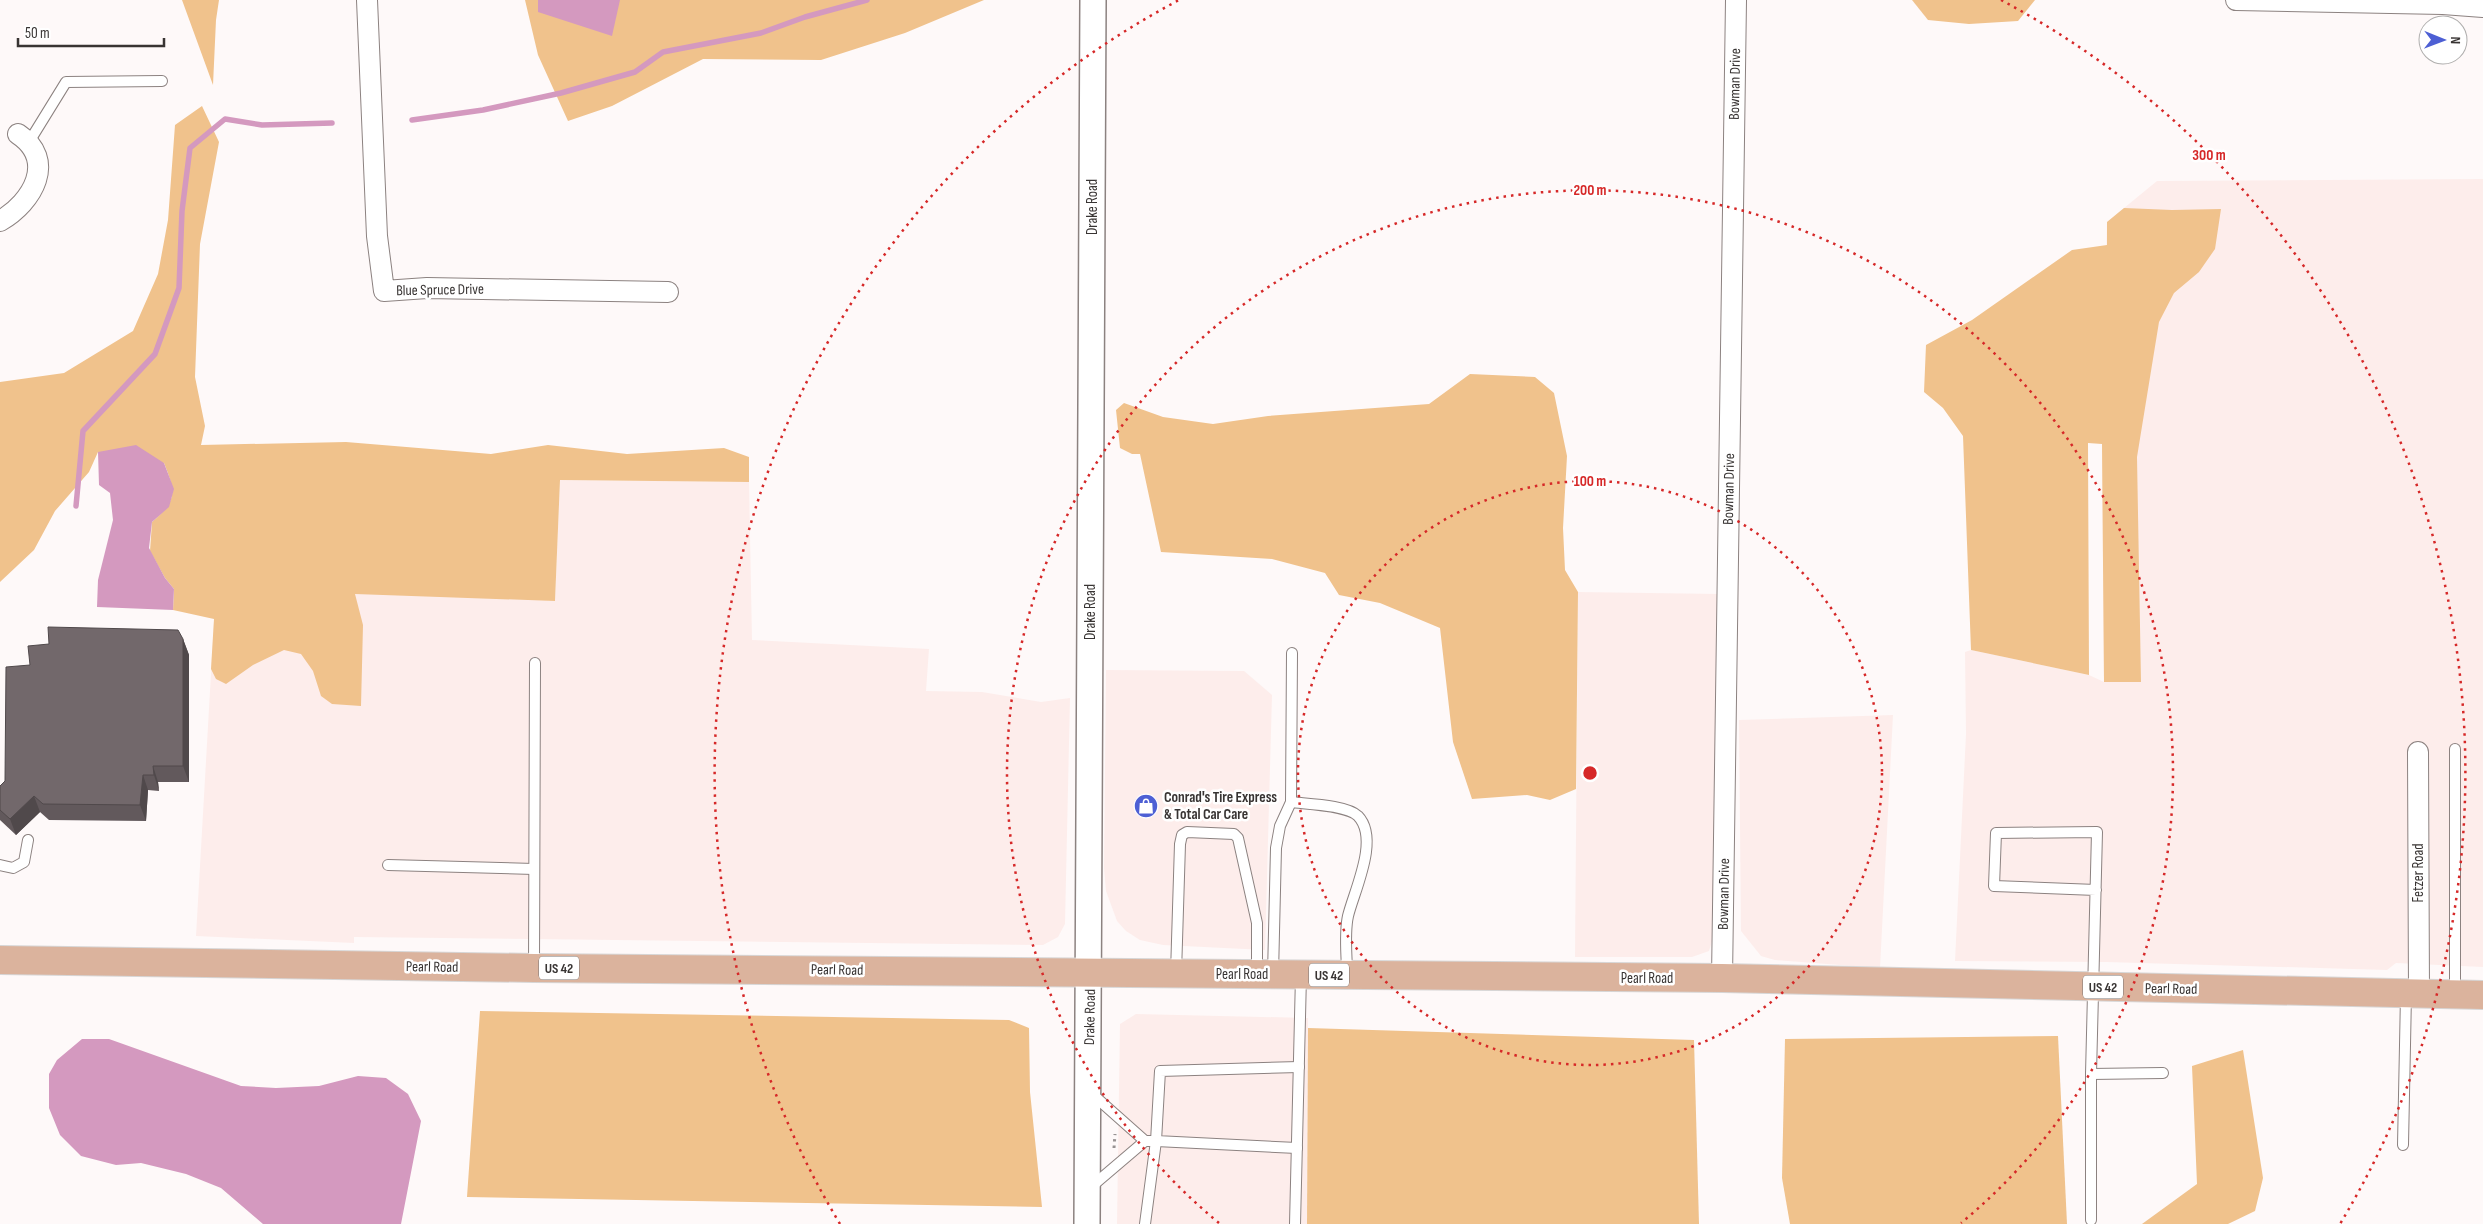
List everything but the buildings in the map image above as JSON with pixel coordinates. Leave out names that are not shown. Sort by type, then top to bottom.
[{"type":"main road","name":"Pearl Road","points":[[0,960],[534,968],[1722,978],[2483,995]]},
{"type":"street","name":"Blue Spruce Drive","points":[[367,0],[377,236],[384,291],[428,288],[668,292]]},
{"type":"street","name":"Drake Road","points":[[1087,1224],[1090,973],[1093,0]]},
{"type":"street","name":"Bowman Drive","points":[[1722,978],[1736,0]]},
{"type":"street","points":[[2236,0],[2443,4],[2483,7]]},
{"type":"street","points":[[0,221],[24,202],[39,170],[39,163],[23,138]]},
{"type":"street","name":"Fetzer Road","points":[[2412,994],[2418,752]]},
{"type":"lane","points":[[23,138],[66,82],[162,81]]},
{"type":"lane","points":[[1265,975],[1276,848],[1280,826],[1291,802],[1292,653]]},
{"type":"lane","points":[[534,968],[535,663]]},
{"type":"lane","points":[[2454,994],[2455,749]]},
{"type":"lane","points":[[1291,802],[1348,810],[1358,816],[1362,824],[1366,847],[1348,918],[1347,975]]},
{"type":"lane","points":[[1176,974],[1181,839],[1187,832],[1234,834],[1238,838],[1257,923],[1265,975]]},
{"type":"lane","points":[[2091,1220],[2091,1074],[2096,890],[2097,832],[1996,834],[1994,886],[2096,890]]},
{"type":"lane","points":[[0,864],[13,868],[24,862],[28,840]]},
{"type":"lane","points":[[388,865],[534,869]]},
{"type":"lane","points":[[1295,1224],[1301,975]]},
{"type":"lane","points":[[2403,1145],[2412,994]]},
{"type":"lane","points":[[1145,1224],[1156,1141],[1160,1071],[1299,1067]]},
{"type":"lane","points":[[2091,1074],[2163,1073]]},
{"type":"lane","points":[[1089,1090],[1145,1141]]},
{"type":"lane","points":[[1088,1189],[1145,1141],[1297,1148]]},
{"type":"path","points":[[1114,1152],[1115,1134]]},
{"type":"shaded area","points":[[182,0],[219,0],[216,20],[213,85]]},
{"type":"shaded area","points":[[525,0],[984,0],[905,33],[821,60],[703,59],[612,106],[568,121],[538,55]]},
{"type":"shaded area","points":[[538,0],[620,0],[612,36],[538,12]]},
{"type":"shaded area","points":[[1912,0],[2035,0],[2018,21],[1969,24],[1928,20]]},
{"type":"shaded area","points":[[202,106],[219,142],[200,244],[195,377],[205,426],[201,445],[346,442],[491,454],[548,445],[627,454],[724,448],[749,457],[749,482],[560,480],[555,601],[355,594],[363,625],[361,706],[332,704],[321,696],[313,671],[301,654],[284,650],[253,665],[226,684],[216,679],[211,669],[214,619],[173,610],[174,589],[165,578],[150,551],[152,522],[166,508],[172,496],[171,482],[164,463],[98,452],[89,472],[55,511],[34,550],[0,582],[0,382],[64,373],[133,331],[158,274],[168,220],[175,125]]},
{"type":"shaded area","points":[[2483,179],[2483,967],[2396,963],[2387,970],[2106,962],[1955,961],[1966,734],[1965,652],[1971,650],[2089,675],[2104,682],[2102,443],[2107,222],[2157,181]]},
{"type":"shaded area","points":[[2124,208],[2172,210],[2221,209],[2215,249],[2199,272],[2174,293],[2159,322],[2137,457],[2141,682],[2104,682],[2102,444],[2088,443],[2089,675],[1971,650],[1963,436],[1943,408],[1924,392],[1926,345],[1972,320],[2072,250],[2107,245],[2107,222]]},
{"type":"shaded area","points":[[1470,374],[1535,377],[1554,393],[1567,456],[1563,528],[1565,570],[1578,592],[1576,789],[1550,800],[1527,795],[1472,799],[1453,742],[1440,628],[1380,603],[1339,595],[1325,573],[1272,559],[1161,552],[1140,454],[1132,454],[1120,448],[1116,410],[1124,403],[1163,417],[1213,424],[1268,416],[1429,404]]},
{"type":"shaded area","points":[[136,445],[164,463],[174,489],[169,507],[152,522],[149,548],[165,578],[174,589],[173,610],[97,607],[98,580],[113,520],[110,493],[99,485],[98,452]]},
{"type":"shaded area","points":[[560,480],[749,482],[752,640],[929,649],[926,691],[982,692],[1041,702],[1070,698],[1065,924],[1058,937],[1043,945],[354,937],[354,943],[196,936],[217,569],[555,601]]},
{"type":"shaded area","points":[[1578,592],[1720,594],[1717,925],[1709,951],[1692,957],[1575,957]]},
{"type":"shaded area","points":[[1106,670],[1244,671],[1272,695],[1265,950],[1163,945],[1140,940],[1126,931],[1117,921],[1106,891],[1104,868]]},
{"type":"shaded area","points":[[1893,715],[1880,968],[1775,960],[1761,956],[1741,931],[1739,720]]},
{"type":"shaded area","points":[[480,1011],[1009,1020],[1029,1028],[1030,1092],[1042,1207],[467,1197]]},
{"type":"shaded area","points":[[1136,1014],[1308,1018],[1307,1224],[1117,1224],[1120,1024]]},
{"type":"shaded area","points":[[1308,1028],[1694,1040],[1699,1224],[1307,1224]]},
{"type":"shaded area","points":[[2058,1036],[2067,1224],[1790,1224],[1782,1178],[1785,1039]]},
{"type":"shaded area","points":[[82,1039],[109,1039],[241,1086],[276,1088],[319,1086],[358,1076],[386,1078],[408,1094],[421,1121],[401,1224],[263,1224],[221,1188],[186,1174],[141,1163],[116,1165],[81,1156],[60,1135],[49,1108],[49,1074],[57,1060]]},
{"type":"shaded area","points":[[2243,1050],[2263,1178],[2255,1211],[2228,1224],[2142,1224],[2197,1184],[2192,1066]]},
{"type":"waterway","points":[[412,120],[483,110],[561,93],[635,72],[663,52],[761,33],[805,17],[867,0]]},
{"type":"waterway","points":[[76,506],[83,431],[155,354],[179,288],[182,211],[190,148],[225,119],[262,125],[332,123]]},
{"type":"place","name":"Conrad's Tire Express & Total Car Care","points":[[1146,806]]}]
